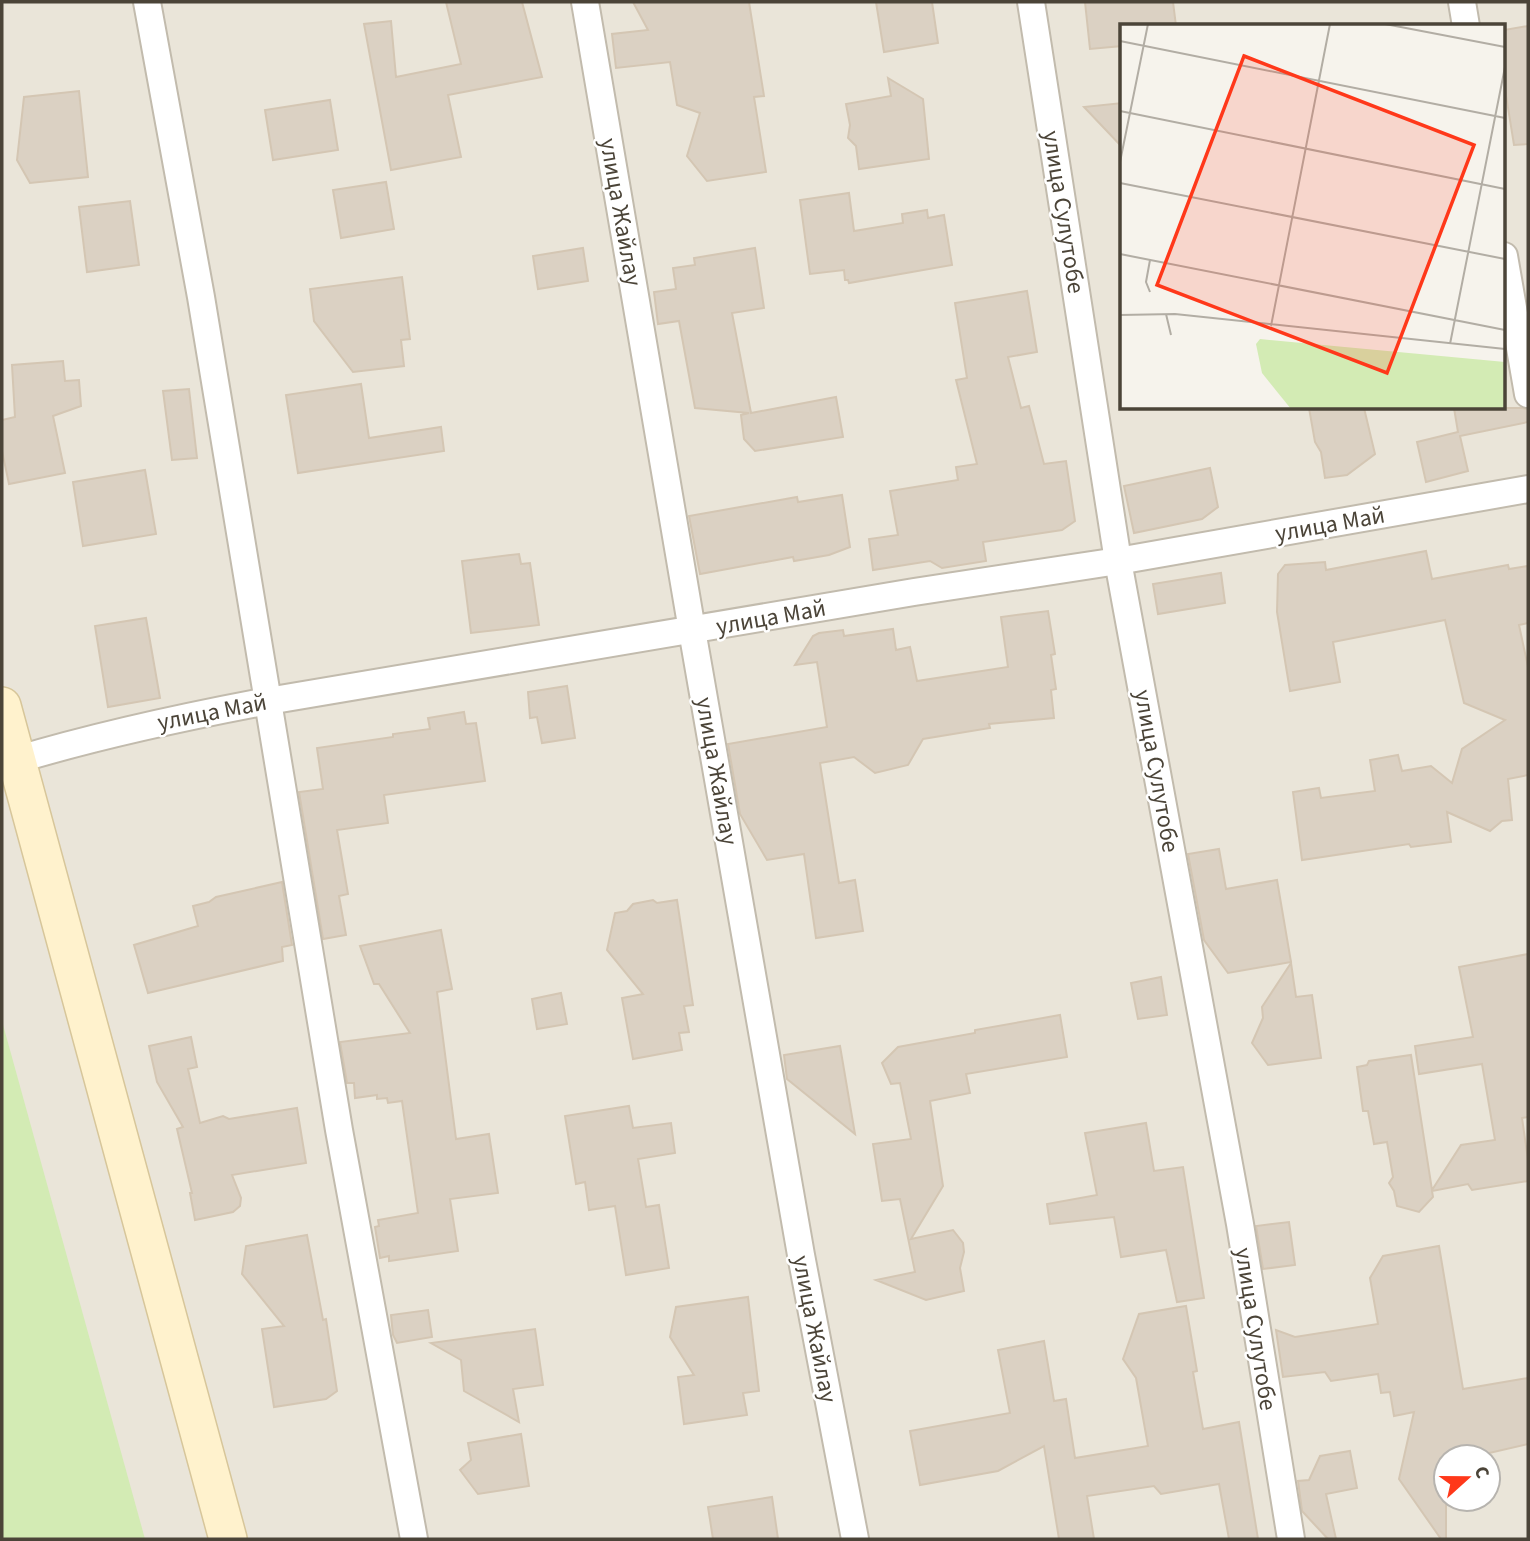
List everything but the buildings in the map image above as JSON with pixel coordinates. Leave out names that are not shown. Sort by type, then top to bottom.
[{"type":"street","points":[[147,2],[201,297],[339,1130],[414,1539]]},
{"type":"street","name":"улица Жайлау","points":[[585,2],[801,1255],[855,1539]]},
{"type":"street","name":"улица Сулутобе","points":[[1031,2],[1118,561],[1240,1224],[1291,1539]]},
{"type":"street","points":[[1462,2],[1466,24]]},
{"type":"street","points":[[1506,268],[1528,394]]},
{"type":"street","name":"улица Май","points":[[16,760],[75,742],[176,718],[268,701],[914,592],[1118,561],[1528,489]]},
{"type":"street","points":[[2,706],[228,1539]]},
{"type":"shaded area","points":[[2,2],[1528,2],[1528,1539],[66,1539],[2,1305]]},
{"type":"green space","points":[[2,1021],[145,1539],[2,1539]]}]
